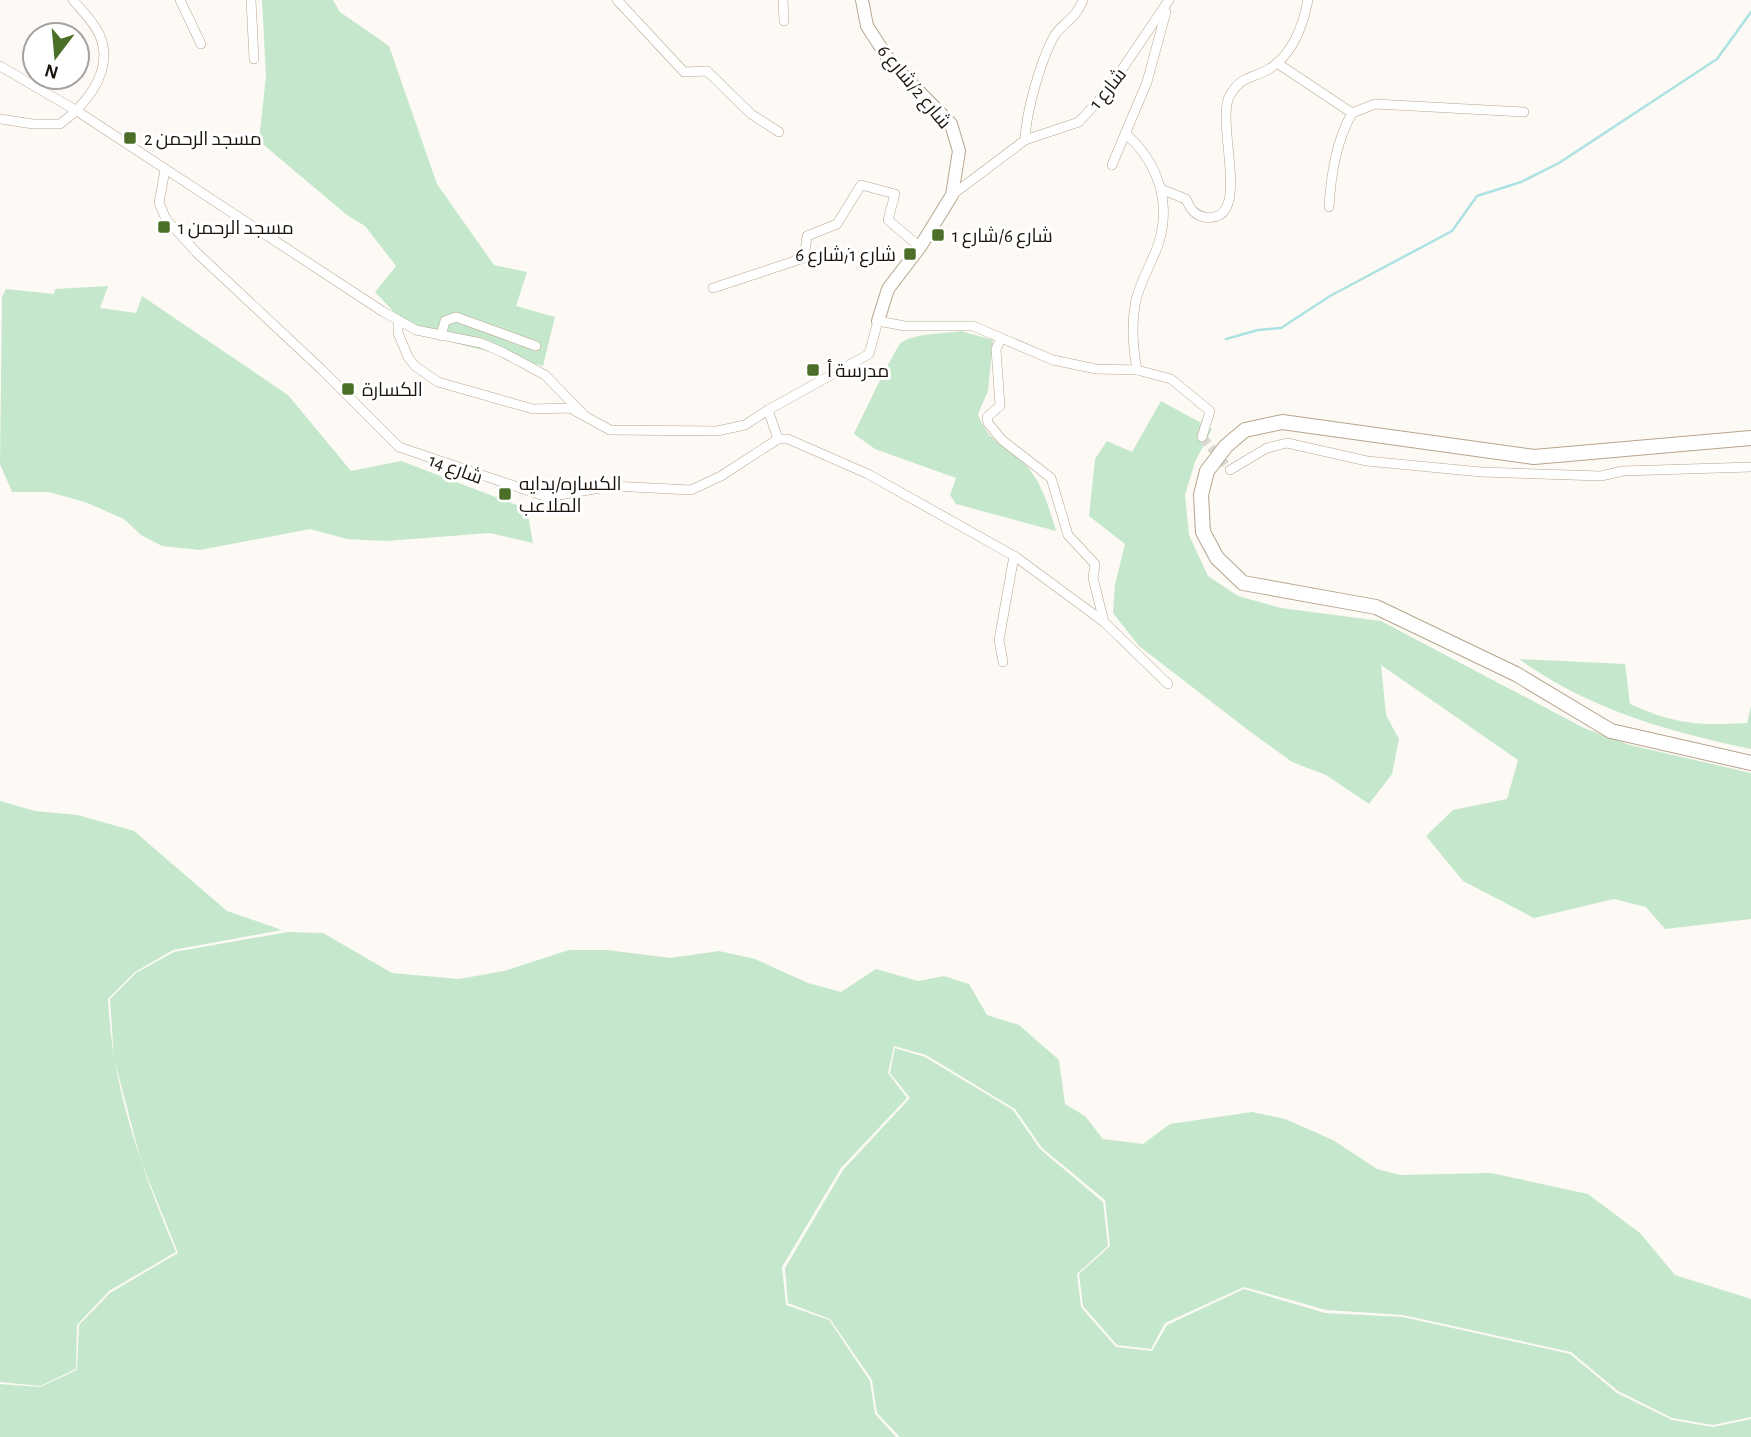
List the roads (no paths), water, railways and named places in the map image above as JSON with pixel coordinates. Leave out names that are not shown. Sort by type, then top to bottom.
[{"type":"main road","points":[[1751,438],[1534,457],[1282,422],[1245,430],[1226,446],[1207,471],[1201,495],[1203,532],[1217,558],[1243,583],[1376,607],[1516,674],[1611,731],[1751,763]]},
{"type":"street","points":[[0,119],[60,124],[77,111],[93,93],[104,47],[95,27],[74,0]]},
{"type":"street","points":[[180,0],[201,44]]},
{"type":"street","points":[[251,0],[254,59]]},
{"type":"street","points":[[617,0],[684,72],[707,71],[751,114],[779,132]]},
{"type":"street","points":[[783,0],[783,22]]},
{"type":"street","name":"شارع 2/شارع 6","points":[[862,0],[867,26],[891,63],[951,124],[959,151],[952,195],[920,247],[888,289],[878,321]]},
{"type":"street","points":[[1025,140],[1036,86],[1053,36],[1077,15],[1083,0]]},
{"type":"street","points":[[1163,190],[1185,199],[1191,211],[1203,217],[1216,217],[1225,212],[1231,201],[1226,154],[1228,97],[1244,77],[1266,71],[1277,63],[1296,40],[1308,0]]},
{"type":"street","points":[[1112,164],[1147,82],[1169,1]]},
{"type":"street","name":"شارع 1","points":[[952,195],[1025,140],[1079,122],[1108,90],[1169,1]]},
{"type":"street","points":[[1277,63],[1352,113]]},
{"type":"street","points":[[0,66],[77,111],[398,320],[416,330],[481,343],[545,374],[583,414]]},
{"type":"street","points":[[1329,207],[1331,172],[1344,128],[1352,113],[1375,104],[1524,112]]},
{"type":"street","points":[[1125,134],[1143,149],[1163,190],[1164,214],[1159,243],[1135,303],[1132,335],[1137,370]]},
{"type":"street","name":"شارع 14","points":[[165,170],[159,203],[166,219],[196,252],[321,369],[399,447],[547,497],[612,486],[691,490],[721,476],[778,439]]},
{"type":"street","points":[[713,288],[791,265],[804,258],[807,236],[838,224],[860,185],[895,194],[888,220],[920,247]]},
{"type":"street","points":[[441,336],[445,321],[456,317],[536,346]]},
{"type":"street","points":[[398,320],[398,333],[408,357],[415,366],[438,382],[533,409],[570,408],[610,430],[717,431],[745,425],[869,354],[878,321],[905,326],[973,327],[1053,360],[1096,369],[1137,370],[1171,379],[1210,411],[1202,436]]},
{"type":"street","points":[[1002,339],[996,349],[1000,406],[988,417],[988,423],[1002,440],[1051,478],[1068,535],[1095,564],[1093,578],[1104,622]]},
{"type":"street","points":[[768,410],[778,439],[788,439],[868,474],[1014,555],[1104,622],[1168,684]]},
{"type":"street","points":[[1230,470],[1267,448],[1287,443],[1367,461],[1481,472],[1601,476],[1623,471],[1751,467]]},
{"type":"street","points":[[1003,662],[999,640],[1014,555]]},
{"type":"waterway","points":[[1226,339],[1258,330],[1281,328],[1330,296],[1452,231],[1477,196],[1521,182],[1559,163],[1717,59],[1751,12]]},
{"type":"tunnel","points":[[1202,437],[1230,470]]},
{"type":"place","name":"مسجد الرحمن 2","points":[[130,138]]},
{"type":"place","name":"مسجد الرحمن 1","points":[[164,227]]},
{"type":"place","name":"شارع 6/شارع 1","points":[[938,235]]},
{"type":"place","name":"شارع 1/شارع 6","points":[[910,254]]},
{"type":"place","name":"مدرسة أ","points":[[813,370]]},
{"type":"place","name":"الكسارة","points":[[348,389]]},
{"type":"place","name":"الكساره/بدايه الملاعب","points":[[505,494]]}]
